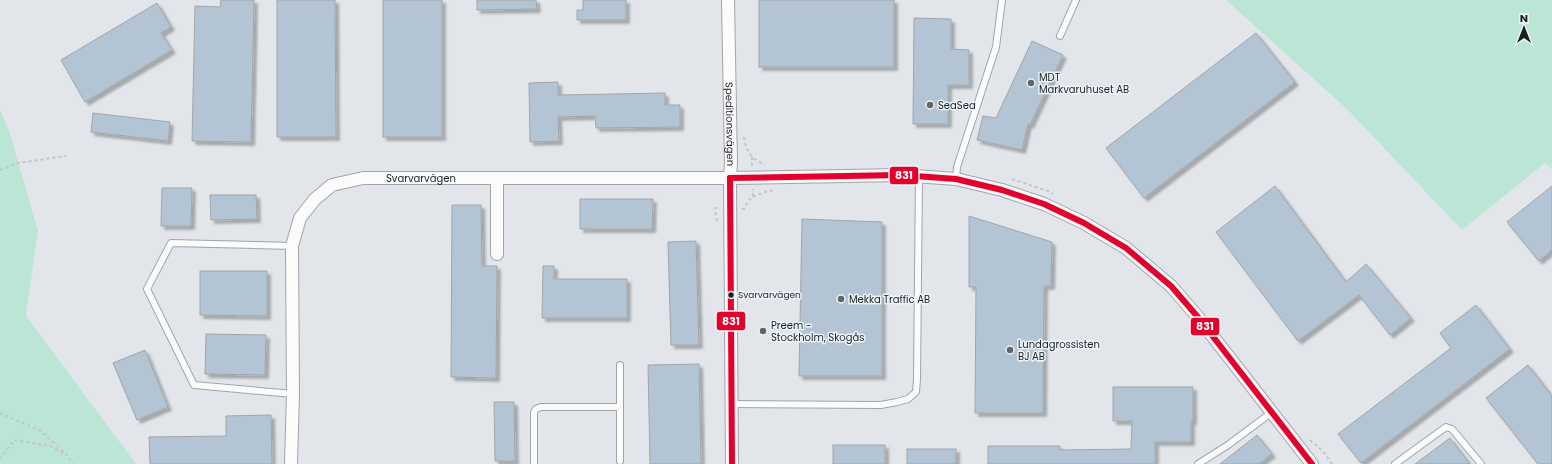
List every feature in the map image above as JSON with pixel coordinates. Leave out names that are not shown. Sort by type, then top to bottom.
[{"type":"street","name":"Speditionsvägen","points":[[728,0],[731,163],[732,464]]},
{"type":"street","name":"Svarvarvägen","points":[[291,464],[293,394],[292,246],[300,218],[315,199],[332,185],[363,178],[730,178],[901,174],[956,179],[1002,190],[1044,204],[1084,223],[1126,248],[1171,286],[1197,316],[1312,464]]},
{"type":"street","points":[[497,254],[498,179]]},
{"type":"lane","points":[[956,179],[957,167],[996,47],[1002,0]]},
{"type":"lane","points":[[1060,36],[1076,0]]},
{"type":"lane","points":[[731,404],[881,404],[908,399],[916,392],[919,176]]},
{"type":"lane","points":[[292,246],[171,243],[147,289],[194,385],[293,394]]},
{"type":"lane","points":[[620,365],[620,461]]},
{"type":"lane","points":[[534,464],[534,412],[536,409],[541,407],[620,407]]},
{"type":"lane","points":[[1198,464],[1228,445],[1271,413]]},
{"type":"lane","points":[[1396,464],[1446,427],[1452,429],[1481,464]]},
{"type":"path","points":[[743,134],[745,147],[752,157],[763,164],[771,164]]},
{"type":"path","points":[[0,170],[18,163],[66,156]]},
{"type":"path","points":[[1005,177],[1048,191],[1054,195]]},
{"type":"path","points":[[753,197],[765,192],[779,189]]},
{"type":"path","points":[[0,413],[41,431],[68,456],[73,464]]},
{"type":"path","points":[[1307,437],[1332,464]]},
{"type":"path","points":[[0,459],[14,440],[50,446],[68,456]]},
{"type":"green space","points":[[1226,0],[1552,0],[1552,169],[1545,163],[1462,230],[1347,109]]},
{"type":"green space","points":[[0,109],[10,134],[38,231],[26,316],[136,464],[0,464]]},
{"type":"building","points":[[221,0],[254,0],[251,142],[192,141],[195,6],[220,7]]},
{"type":"building","points":[[277,0],[335,0],[336,137],[277,137]]},
{"type":"building","points":[[383,0],[442,0],[442,137],[383,137]]},
{"type":"building","points":[[477,0],[536,0],[537,9],[477,10]]},
{"type":"building","points":[[583,0],[626,0],[626,20],[577,20],[577,10],[583,10]]},
{"type":"building","points":[[759,0],[894,0],[894,67],[759,67]]},
{"type":"building","points":[[157,3],[171,27],[161,33],[172,50],[85,102],[61,60]]},
{"type":"building","name":"SeaSea","points":[[914,18],[951,19],[951,49],[969,50],[969,85],[948,85],[948,124],[913,124]]},
{"type":"building","points":[[1256,33],[1295,82],[1144,198],[1106,148]]},
{"type":"building","name":"MDT Markvaruhuset AB","points":[[1032,41],[1063,55],[1030,125],[1028,124],[1022,150],[977,140],[983,116],[996,118]]},
{"type":"building","points":[[558,82],[558,95],[665,93],[665,105],[680,105],[680,127],[596,128],[595,116],[558,117],[559,141],[530,142],[529,83]]},
{"type":"building","points":[[93,113],[170,122],[168,141],[91,132]]},
{"type":"building","points":[[1275,186],[1346,282],[1366,264],[1411,318],[1390,335],[1359,295],[1298,341],[1216,232]]},
{"type":"building","points":[[1552,186],[1552,250],[1539,261],[1507,222]]},
{"type":"building","points":[[162,188],[192,188],[191,226],[161,226]]},
{"type":"building","points":[[210,195],[256,195],[257,219],[211,220]]},
{"type":"building","points":[[580,199],[653,199],[652,229],[580,229]]},
{"type":"building","points":[[452,205],[481,205],[482,266],[497,266],[496,378],[451,377]]},
{"type":"building","name":"Lundagrossisten BJ AB","points":[[969,216],[1052,242],[1051,286],[1044,286],[1043,413],[975,413],[976,287],[969,287]]},
{"type":"building","name":"Mekka Traffic AB","points":[[802,219],[882,222],[882,376],[799,376]]},
{"type":"building","points":[[696,241],[699,345],[671,345],[668,242]]},
{"type":"building","points":[[543,266],[554,266],[554,279],[627,279],[627,318],[542,318]]},
{"type":"building","points":[[200,271],[267,271],[267,316],[200,315]]},
{"type":"building","points":[[1476,305],[1510,349],[1361,463],[1338,434],[1451,348],[1440,333]]},
{"type":"building","points":[[206,334],[266,335],[265,375],[205,374]]},
{"type":"building","points":[[145,350],[168,407],[137,420],[113,363]]},
{"type":"building","points":[[699,364],[701,464],[650,464],[648,365]]},
{"type":"building","points":[[1528,365],[1552,396],[1552,464],[1538,464],[1486,398]]},
{"type":"building","points":[[1113,387],[1193,387],[1193,421],[1191,421],[1191,442],[1155,442],[1155,464],[988,464],[988,446],[1060,446],[1060,450],[1131,449],[1132,421],[1113,421]]},
{"type":"building","points":[[494,402],[514,402],[515,461],[495,461]]},
{"type":"building","points":[[271,415],[272,464],[150,464],[149,437],[226,436],[226,416]]},
{"type":"building","points":[[1257,435],[1272,454],[1259,464],[1220,464]]},
{"type":"building","points":[[1450,438],[1470,464],[1415,464]]},
{"type":"building","points":[[833,445],[885,445],[885,464],[833,464]]},
{"type":"building","points":[[907,449],[956,449],[956,464],[907,464]]},
{"type":"transit line","name":"831","points":[[730,178],[901,175],[956,179],[1002,190],[1044,204],[1084,223],[1126,248],[1171,286],[1197,316],[1312,464]]},
{"type":"transit line","name":"831","points":[[730,178],[732,464]]},
{"type":"place","name":"MDT Markvaruhuset AB","points":[[1031,83]]},
{"type":"place","name":"SeaSea","points":[[930,105]]},
{"type":"place","name":"Svarvarvägen","points":[[731,295]]},
{"type":"place","name":"Mekka Traffic AB","points":[[841,299]]},
{"type":"place","name":"Preem - Stockholm, Skogås","points":[[763,331]]},
{"type":"place","name":"Lundagrossisten BJ AB","points":[[1010,350]]}]
